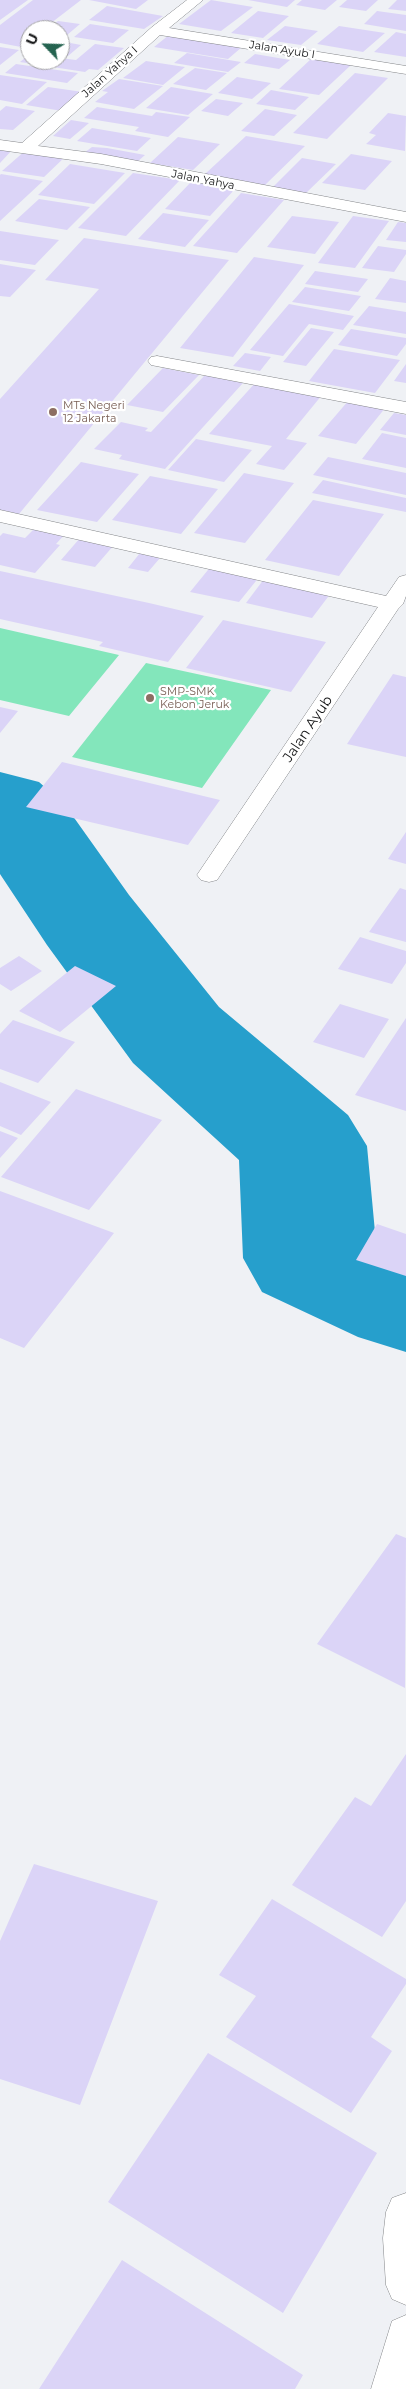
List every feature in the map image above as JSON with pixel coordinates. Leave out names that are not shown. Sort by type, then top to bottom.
[{"type":"street","name":"Jalan Yahya I","points":[[26,148],[157,30],[196,0]]},
{"type":"street","name":"Jalan Ayub I","points":[[157,30],[406,70]]},
{"type":"street","name":"Jalan Yahya","points":[[0,145],[101,159],[266,192],[406,217]]},
{"type":"street","points":[[156,361],[406,408]]},
{"type":"street","points":[[0,516],[393,604]]},
{"type":"street","name":"Jalan Ayub","points":[[209,875],[393,604],[406,581]]},
{"type":"street","points":[[406,2212],[403,2238],[406,2285]]},
{"type":"street","points":[[392,2389],[406,2335]]},
{"type":"green space","points":[[0,628],[119,655],[69,716],[0,700]]},
{"type":"green space","points":[[146,663],[271,690],[202,788],[72,757]]},
{"type":"building","points":[[0,0],[28,0],[0,20]]},
{"type":"building","points":[[33,0],[81,0],[55,20],[20,20],[20,47],[0,43],[0,25]]},
{"type":"building","points":[[89,0],[148,0],[136,9]]},
{"type":"building","points":[[211,0],[253,7],[221,31],[179,24]]},
{"type":"building","points":[[248,0],[295,0],[287,7]]},
{"type":"building","points":[[302,0],[337,0],[325,10],[296,5]]},
{"type":"building","points":[[347,0],[378,0],[366,11],[339,7]]},
{"type":"building","points":[[397,0],[406,0],[406,11],[388,9]]},
{"type":"building","points":[[107,6],[163,16],[144,29],[89,20]]},
{"type":"building","points":[[258,11],[289,16],[263,38],[231,33]]},
{"type":"building","points":[[377,11],[406,15],[406,31],[364,24]]},
{"type":"building","points":[[70,23],[80,24],[70,32]]},
{"type":"building","points":[[90,24],[129,30],[113,43],[74,37]]},
{"type":"building","points":[[285,26],[318,31],[301,45],[267,40]]},
{"type":"building","points":[[339,26],[385,33],[363,52],[317,44]]},
{"type":"building","points":[[396,32],[406,34],[406,57],[374,52]]},
{"type":"building","points":[[169,35],[242,47],[228,59],[154,47]]},
{"type":"building","points":[[70,43],[81,45],[70,54]]},
{"type":"building","points":[[95,44],[124,48],[98,70],[89,69],[85,72],[70,70],[70,59],[76,60]]},
{"type":"building","points":[[0,47],[19,50],[0,65]]},
{"type":"building","points":[[187,53],[241,62],[228,72],[174,63]]},
{"type":"building","points":[[255,54],[290,60],[279,69],[244,63]]},
{"type":"building","points":[[311,59],[351,65],[319,95],[279,89]]},
{"type":"building","points":[[146,61],[185,67],[163,85],[123,78]]},
{"type":"building","points":[[16,64],[20,65],[20,70],[57,70],[78,73],[67,83],[5,73]]},
{"type":"building","points":[[195,68],[227,73],[206,90],[173,84]]},
{"type":"building","points":[[355,73],[388,78],[327,139],[293,133]]},
{"type":"building","points":[[0,75],[47,82],[22,104],[0,100]]},
{"type":"building","points":[[237,77],[271,83],[252,99],[218,93]]},
{"type":"building","points":[[119,79],[163,86],[134,109],[95,102],[108,92],[102,91]]},
{"type":"building","points":[[48,87],[83,92],[62,111],[26,105]]},
{"type":"building","points":[[171,87],[213,94],[188,115],[146,108]]},
{"type":"building","points":[[271,90],[309,97],[295,110],[256,104]]},
{"type":"building","points":[[216,99],[243,103],[228,116],[201,111]]},
{"type":"building","points":[[6,106],[35,111],[13,130],[0,129],[0,111]]},
{"type":"building","points":[[97,107],[152,116],[156,112],[190,117],[168,137],[135,131],[139,127],[84,118]]},
{"type":"building","points":[[265,109],[297,115],[274,136],[241,131]]},
{"type":"building","points":[[388,113],[406,116],[405,151],[366,144],[376,135],[369,133]]},
{"type":"building","points":[[71,120],[89,123],[70,139],[53,136]]},
{"type":"building","points":[[92,128],[151,138],[137,151],[77,141]]},
{"type":"building","points":[[246,136],[305,146],[265,185],[204,175]]},
{"type":"building","points":[[178,137],[220,144],[193,170],[150,163]]},
{"type":"building","points":[[0,147],[14,148],[0,163]]},
{"type":"building","points":[[92,147],[145,155],[137,162],[84,153]]},
{"type":"building","points":[[26,150],[66,156],[44,177],[2,171]]},
{"type":"building","points":[[351,154],[392,161],[365,190],[322,183]]},
{"type":"building","points":[[302,158],[336,164],[306,193],[272,188]]},
{"type":"building","points":[[70,164],[125,173],[94,204],[38,195]]},
{"type":"building","points":[[133,173],[180,180],[126,236],[78,228]]},
{"type":"building","points":[[0,175],[43,181],[0,221]]},
{"type":"building","points":[[191,182],[235,189],[210,216],[165,209]]},
{"type":"building","points":[[241,193],[284,200],[237,253],[193,246]]},
{"type":"building","points":[[39,199],[90,207],[67,230],[15,221]]},
{"type":"building","points":[[163,213],[209,220],[185,247],[138,239]]},
{"type":"building","points":[[292,216],[339,222],[315,254],[267,247]]},
{"type":"building","points":[[353,216],[389,221],[355,268],[318,263]]},
{"type":"building","points":[[398,222],[406,223],[406,242],[386,240]]},
{"type":"building","points":[[0,231],[59,240],[35,265],[0,260]]},
{"type":"building","name":"MTs Negeri 12 Jakarta","points":[[84,238],[229,260],[19,514],[0,510],[0,399],[99,289],[45,280]]},
{"type":"building","points":[[378,246],[406,250],[406,254],[394,272],[362,268]]},
{"type":"building","points":[[254,257],[304,265],[233,357],[180,348]]},
{"type":"building","points":[[0,264],[36,270],[10,297],[0,296]]},
{"type":"building","points":[[315,271],[368,279],[358,292],[305,284]]},
{"type":"building","points":[[390,278],[406,281],[406,303],[375,299]]},
{"type":"building","points":[[305,287],[361,296],[349,311],[292,302]]},
{"type":"building","points":[[289,304],[354,316],[343,330],[309,324],[283,356],[250,350]]},
{"type":"building","points":[[369,306],[406,312],[406,334],[353,325]]},
{"type":"building","points":[[311,328],[334,332],[306,366],[283,362]]},
{"type":"building","points":[[351,329],[406,338],[406,344],[397,356],[338,345]]},
{"type":"building","points":[[334,349],[400,360],[375,393],[309,381]]},
{"type":"building","points":[[245,353],[271,357],[260,371],[233,366]]},
{"type":"building","points":[[406,364],[406,383],[394,381]]},
{"type":"building","points":[[163,368],[199,375],[163,412],[127,405]]},
{"type":"building","points":[[205,375],[243,383],[165,469],[119,459],[122,455],[94,449],[121,422],[148,428],[145,431],[151,432]]},
{"type":"building","points":[[256,382],[322,395],[286,439],[307,443],[284,470],[256,464],[272,446],[209,434]]},
{"type":"building","points":[[349,400],[386,407],[356,444],[318,436]]},
{"type":"building","points":[[394,413],[406,415],[406,435],[380,430]]},
{"type":"building","points":[[382,433],[406,438],[406,468],[362,459]]},
{"type":"building","points":[[196,439],[252,450],[224,482],[168,470]]},
{"type":"building","points":[[328,457],[406,473],[406,495],[313,475]]},
{"type":"building","points":[[81,462],[139,474],[97,522],[37,510]]},
{"type":"building","points":[[244,473],[294,483],[245,543],[194,533]]},
{"type":"building","points":[[150,476],[218,489],[181,534],[112,520]]},
{"type":"building","points":[[323,480],[406,498],[406,512],[312,493]]},
{"type":"building","points":[[313,500],[384,514],[339,576],[265,560]]},
{"type":"building","points":[[36,527],[66,533],[56,544],[60,545],[35,573],[0,565],[0,536],[3,533],[25,538]]},
{"type":"building","points":[[80,538],[114,545],[95,567],[61,560]]},
{"type":"building","points":[[140,553],[160,558],[148,572],[128,568]]},
{"type":"building","points":[[212,565],[260,576],[239,602],[190,592]]},
{"type":"building","points":[[0,571],[204,616],[168,662],[99,646],[103,642],[0,619]]},
{"type":"building","points":[[264,579],[331,593],[312,618],[246,603]]},
{"type":"building","points":[[223,620],[326,642],[291,692],[186,668]]},
{"type":"building","points":[[393,674],[406,677],[406,757],[347,744]]},
{"type":"building","points":[[0,707],[18,711],[0,733]]},
{"type":"building","points":[[62,762],[220,800],[188,845],[26,807]]},
{"type":"building","points":[[406,832],[406,864],[388,859]]},
{"type":"building","points":[[400,888],[406,890],[406,942],[369,932]]},
{"type":"building","points":[[360,937],[406,951],[406,963],[392,984],[338,969]]},
{"type":"building","points":[[19,956],[42,971],[11,991],[0,984],[0,968]]},
{"type":"building","points":[[75,966],[116,986],[60,1032],[19,1011]]},
{"type":"building","points":[[340,1004],[389,1019],[364,1058],[313,1042]]},
{"type":"building","points":[[406,1018],[406,1111],[355,1095]]},
{"type":"building","points":[[13,1020],[75,1042],[38,1083],[0,1069],[0,1034]]},
{"type":"building","points":[[0,1082],[51,1102],[21,1135],[0,1126]]},
{"type":"building","points":[[76,1089],[162,1120],[89,1210],[1,1177]]},
{"type":"building","points":[[0,1131],[18,1138],[0,1158]]},
{"type":"building","points":[[0,1191],[114,1233],[24,1348],[0,1338]]},
{"type":"building","points":[[377,1224],[406,1234],[406,1276],[356,1260]]},
{"type":"building","points":[[396,1534],[406,1538],[405,1688],[317,1644]]},
{"type":"building","points":[[406,1754],[406,1901],[382,1937],[292,1885],[355,1797],[371,1806]]},
{"type":"building","points":[[34,1864],[158,1901],[80,2105],[0,2079],[0,1941]]},
{"type":"building","points":[[272,1899],[406,1979],[406,1984],[371,2037],[392,2051],[351,2113],[226,2037],[256,1996],[219,1975]]},
{"type":"building","points":[[208,2053],[377,2153],[283,2313],[108,2202]]},
{"type":"building","points":[[122,2260],[303,2375],[295,2389],[39,2389]]},
{"type":"waterway","points":[[0,805],[26,829],[88,920],[176,1035],[303,1146],[310,1258],[406,1302]]},
{"type":"place","name":"MTs Negeri 12 Jakarta","points":[[53,412]]},
{"type":"place","name":"SMP-SMK Kebon Jeruk","points":[[150,698]]}]
